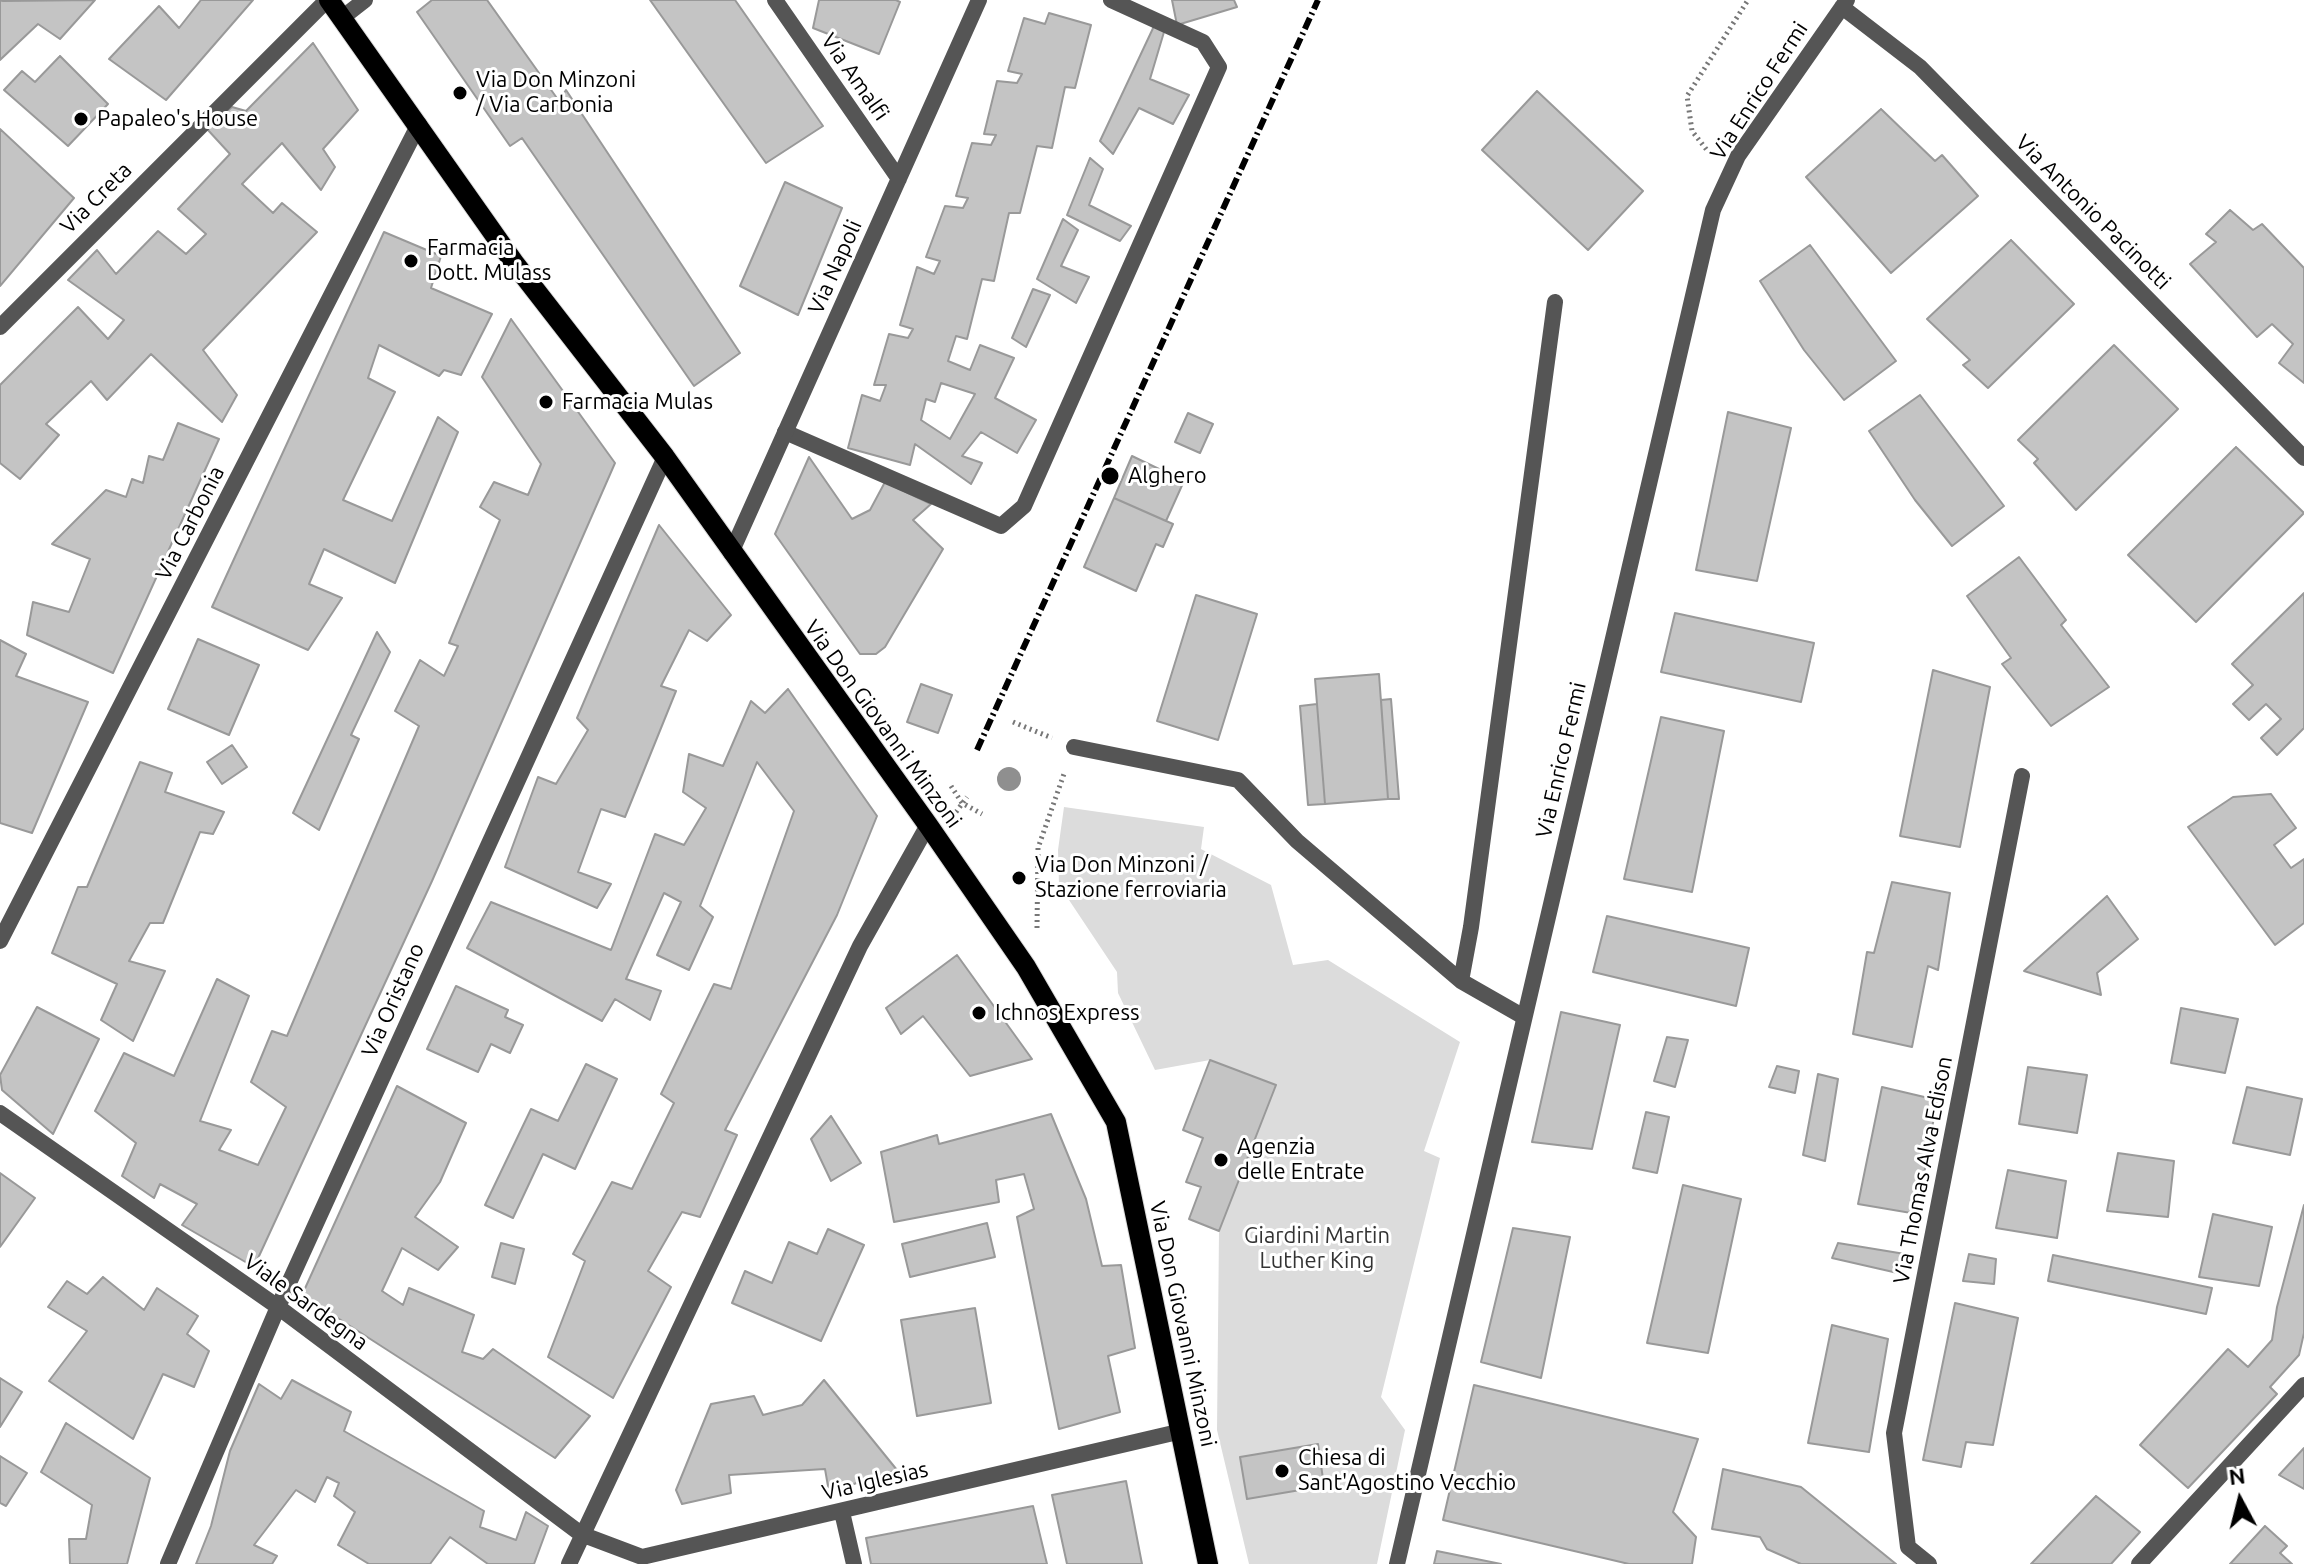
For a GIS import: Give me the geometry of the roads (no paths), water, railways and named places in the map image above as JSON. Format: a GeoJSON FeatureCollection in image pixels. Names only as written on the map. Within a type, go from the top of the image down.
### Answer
{"type":"FeatureCollection","features":[{"type":"Feature","properties":{"kind":"main road","name":"Via Don Giovanni Minzoni"},"geometry":{"type":"LineString","coordinates":[[328,0],[419,124],[515,264],[665,457],[928,825],[1026,967],[1116,1122],[1208,1564]]}},
{"type":"Feature","properties":{"kind":"street","name":"Via Creta"},"geometry":{"type":"LineString","coordinates":[[0,327],[328,0]]}},
{"type":"Feature","properties":{"kind":"street"},"geometry":{"type":"LineString","coordinates":[[342,18],[365,0]]}},
{"type":"Feature","properties":{"kind":"street","name":"Via Amalfi"},"geometry":{"type":"LineString","coordinates":[[775,0],[899,179]]}},
{"type":"Feature","properties":{"kind":"street","name":"Via Napoli"},"geometry":{"type":"LineString","coordinates":[[731,553],[979,0]]}},
{"type":"Feature","properties":{"kind":"street"},"geometry":{"type":"LineString","coordinates":[[785,432],[1001,526],[1024,506],[1219,67],[1203,42],[1111,0]]}},
{"type":"Feature","properties":{"kind":"street","name":"Via Enrico Fermi"},"geometry":{"type":"LineString","coordinates":[[1397,1564],[1713,210],[1728,177],[1793,73],[1844,4]]}},
{"type":"Feature","properties":{"kind":"street","name":"Via Antonio Pacinotti"},"geometry":{"type":"LineString","coordinates":[[1844,4],[1920,67],[2304,458]]}},
{"type":"Feature","properties":{"kind":"street","name":"Via Carbonia"},"geometry":{"type":"LineString","coordinates":[[0,941],[419,124]]}},
{"type":"Feature","properties":{"kind":"street"},"geometry":{"type":"LineString","coordinates":[[1461,981],[1474,911],[1555,302]]}},
{"type":"Feature","properties":{"kind":"street","name":"Via Oristano"},"geometry":{"type":"LineString","coordinates":[[168,1564],[278,1307],[665,457]]}},
{"type":"Feature","properties":{"kind":"street"},"geometry":{"type":"LineString","coordinates":[[1074,747],[1238,780],[1297,841],[1461,981],[1524,1017]]}},
{"type":"Feature","properties":{"kind":"street","name":"Via Thomas Alva Edison"},"geometry":{"type":"LineString","coordinates":[[1929,1564],[1908,1547],[1894,1433],[2022,776]]}},
{"type":"Feature","properties":{"kind":"street"},"geometry":{"type":"LineString","coordinates":[[569,1564],[860,946],[928,825]]}},
{"type":"Feature","properties":{"kind":"street","name":"Viale Sardegna"},"geometry":{"type":"LineString","coordinates":[[0,1113],[278,1307],[581,1534]]}},
{"type":"Feature","properties":{"kind":"street"},"geometry":{"type":"LineString","coordinates":[[2139,1564],[2304,1385]]}},
{"type":"Feature","properties":{"kind":"street","name":"Via Iglesias"},"geometry":{"type":"LineString","coordinates":[[581,1534],[642,1557],[1182,1431]]}},
{"type":"Feature","properties":{"kind":"street"},"geometry":{"type":"LineString","coordinates":[[842,1512],[854,1564]]}},
{"type":"Feature","properties":{"kind":"railway"},"geometry":{"type":"LineString","coordinates":[[977,750],[1318,0]]}},
{"type":"Feature","properties":{"kind":"place","name":"Via Don Minzoni / Via Carbonia"},"geometry":{"type":"Point","coordinates":[460,93]}},
{"type":"Feature","properties":{"kind":"place","name":"Papaleo's House"},"geometry":{"type":"Point","coordinates":[81,119]}},
{"type":"Feature","properties":{"kind":"place","name":"Farmacia Dott. Mulass"},"geometry":{"type":"Point","coordinates":[411,261]}},
{"type":"Feature","properties":{"kind":"place","name":"Farmacia Mulas"},"geometry":{"type":"Point","coordinates":[546,402]}},
{"type":"Feature","properties":{"kind":"place","name":"Alghero"},"geometry":{"type":"Point","coordinates":[1110,476]}},
{"type":"Feature","properties":{"kind":"place","name":"Via Don Minzoni / Stazione ferroviaria"},"geometry":{"type":"Point","coordinates":[1019,878]}},
{"type":"Feature","properties":{"kind":"place","name":"Ichnos Express"},"geometry":{"type":"Point","coordinates":[979,1013]}},
{"type":"Feature","properties":{"kind":"place","name":"Agenzia delle Entrate"},"geometry":{"type":"Point","coordinates":[1221,1160]}},
{"type":"Feature","properties":{"kind":"place","name":"Chiesa di Sant'Agostino Vecchio"},"geometry":{"type":"Point","coordinates":[1282,1471]}},
{"type":"Feature","properties":{"kind":"park label","name":"Giardini Martin Luther King"},"geometry":{"type":"Point","coordinates":[1317,1248]}}]}
